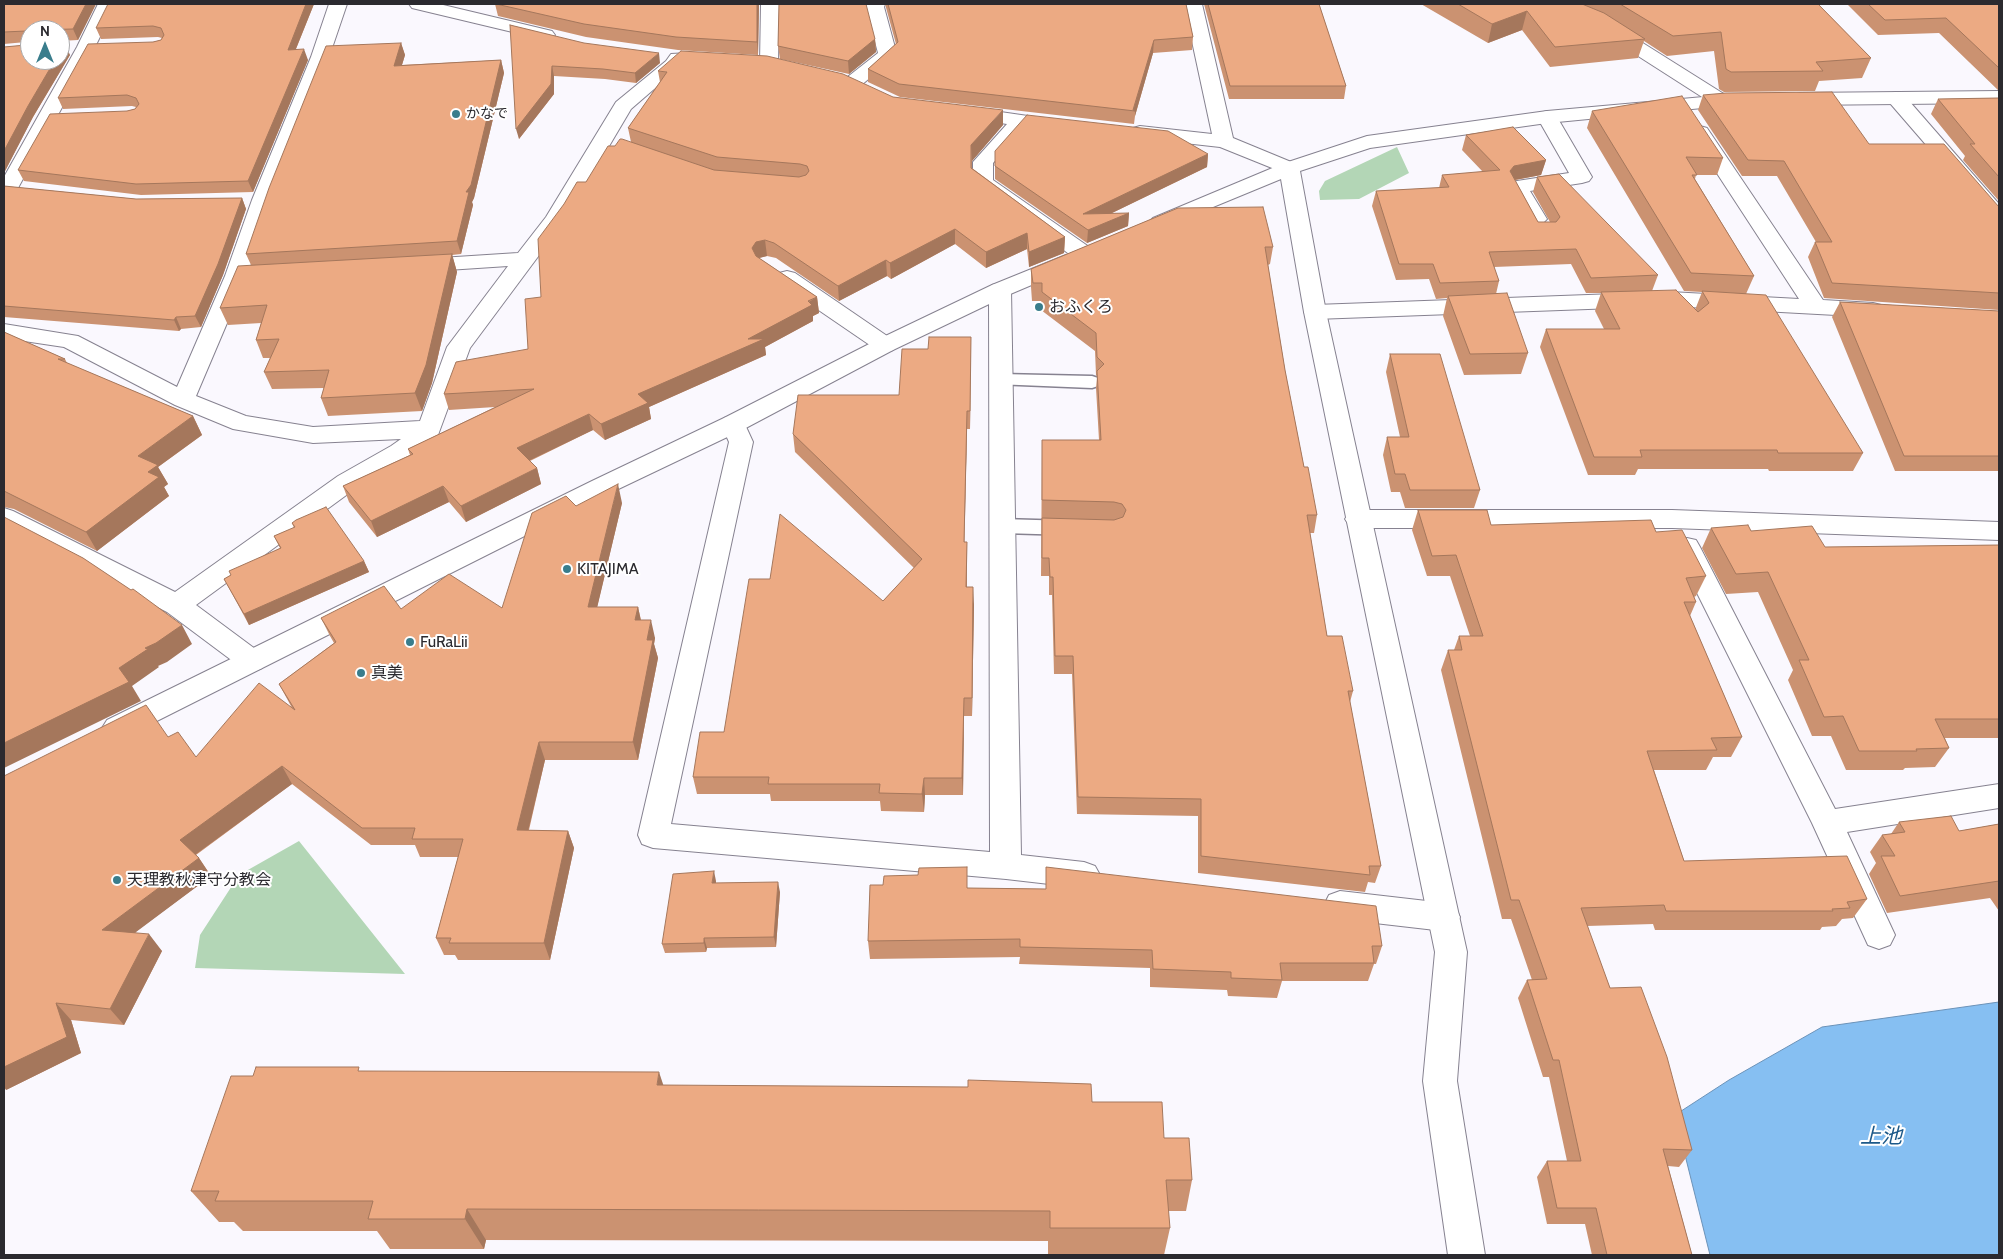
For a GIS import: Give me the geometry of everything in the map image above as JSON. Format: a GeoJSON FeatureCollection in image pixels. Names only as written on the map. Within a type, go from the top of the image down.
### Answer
{"type":"FeatureCollection","features":[{"type":"Feature","properties":{"kind":"street"},"geometry":{"type":"LineString","coordinates":[[13,189],[55,117],[107,4]]}},
{"type":"Feature","properties":{"kind":"street"},"geometry":{"type":"LineString","coordinates":[[183,400],[246,276],[253,200],[320,57],[338,4]]}},
{"type":"Feature","properties":{"kind":"street"},"geometry":{"type":"LineString","coordinates":[[418,4],[503,17],[567,41]]}},
{"type":"Feature","properties":{"kind":"street"},"geometry":{"type":"LineString","coordinates":[[769,64],[770,4]]}},
{"type":"Feature","properties":{"kind":"street"},"geometry":{"type":"LineString","coordinates":[[852,84],[888,55],[875,8],[876,4]]}},
{"type":"Feature","properties":{"kind":"street"},"geometry":{"type":"LineString","coordinates":[[1193,4],[1224,141]]}},
{"type":"Feature","properties":{"kind":"street"},"geometry":{"type":"LineString","coordinates":[[1553,4],[1605,27],[1720,100]]}},
{"type":"Feature","properties":{"kind":"street"},"geometry":{"type":"LineString","coordinates":[[177,605],[347,482],[400,452],[429,429],[458,348],[609,147],[623,106],[673,65],[668,57],[705,60]]}},
{"type":"Feature","properties":{"kind":"street"},"geometry":{"type":"LineString","coordinates":[[1779,99],[1999,96]]}},
{"type":"Feature","properties":{"kind":"street"},"geometry":{"type":"LineString","coordinates":[[1896,98],[1999,217]]}},
{"type":"Feature","properties":{"kind":"street"},"geometry":{"type":"LineString","coordinates":[[1137,231],[1289,168],[1367,142],[1547,117],[1720,100],[1759,100]]}},
{"type":"Feature","properties":{"kind":"street"},"geometry":{"type":"LineString","coordinates":[[1682,104],[1815,306]]}},
{"type":"Feature","properties":{"kind":"street"},"geometry":{"type":"LineString","coordinates":[[92,740],[593,491],[733,424],[885,345],[1000,290],[1093,250],[984,182],[983,162],[1031,121],[943,110]]}},
{"type":"Feature","properties":{"kind":"street"},"geometry":{"type":"LineString","coordinates":[[1543,231],[1517,187],[1582,177],[1547,117]]}},
{"type":"Feature","properties":{"kind":"street"},"geometry":{"type":"LineString","coordinates":[[1119,130],[1224,141],[1289,168]]}},
{"type":"Feature","properties":{"kind":"street"},"geometry":{"type":"LineString","coordinates":[[1289,168],[1358,519],[1451,952],[1440,1081],[1466,1255]]}},
{"type":"Feature","properties":{"kind":"street"},"geometry":{"type":"LineString","coordinates":[[396,267],[525,259]]}},
{"type":"Feature","properties":{"kind":"street"},"geometry":{"type":"LineString","coordinates":[[767,265],[885,345]]}},
{"type":"Feature","properties":{"kind":"street"},"geometry":{"type":"LineString","coordinates":[[1000,290],[1006,866]]}},
{"type":"Feature","properties":{"kind":"street"},"geometry":{"type":"LineString","coordinates":[[1316,312],[1670,299],[1892,311]]}},
{"type":"Feature","properties":{"kind":"street"},"geometry":{"type":"LineString","coordinates":[[4,331],[70,341],[183,400],[242,423],[313,435],[429,429]]}},
{"type":"Feature","properties":{"kind":"street"},"geometry":{"type":"LineString","coordinates":[[733,424],[740,442],[654,835],[1006,866],[1113,878]]}},
{"type":"Feature","properties":{"kind":"street"},"geometry":{"type":"LineString","coordinates":[[4,517],[177,605],[252,661]]}},
{"type":"Feature","properties":{"kind":"street"},"geometry":{"type":"LineString","coordinates":[[1358,519],[1672,519],[1999,531]]}},
{"type":"Feature","properties":{"kind":"street"},"geometry":{"type":"LineString","coordinates":[[1672,519],[1828,823],[1879,935]]}},
{"type":"Feature","properties":{"kind":"street"},"geometry":{"type":"LineString","coordinates":[[1828,823],[1999,796]]}},
{"type":"Feature","properties":{"kind":"street"},"geometry":{"type":"LineString","coordinates":[[1307,901],[1444,917]]}},
{"type":"Feature","properties":{"kind":"lane"},"geometry":{"type":"LineString","coordinates":[[1001,380],[1092,382]]}},
{"type":"Feature","properties":{"kind":"lane"},"geometry":{"type":"LineString","coordinates":[[1002,526],[1085,529]]}},
{"type":"Feature","properties":{"kind":"green space"},"geometry":{"type":"Polygon","coordinates":[[[1397,147],[1409,173],[1359,199],[1320,200],[1319,191],[1325,181],[1397,147]]]}},
{"type":"Feature","properties":{"kind":"green space"},"geometry":{"type":"Polygon","coordinates":[[[299,841],[405,974],[195,968],[200,935],[239,875],[299,841]]]}},
{"type":"Feature","properties":{"kind":"water","name":"上池"},"geometry":{"type":"Polygon","coordinates":[[[1999,1002],[1999,1255],[1710,1255],[1675,1115],[1729,1080],[1822,1027],[1999,1002]]]}},
{"type":"Feature","properties":{"kind":"building"},"geometry":{"type":"Polygon","coordinates":[[[4,4],[86,4],[73,29],[70,29],[70,20],[20,20],[20,31],[4,32],[4,4]]]}},
{"type":"Feature","properties":{"kind":"building"},"geometry":{"type":"Polygon","coordinates":[[[108,4],[306,4],[288,50],[304,49],[248,181],[136,184],[18,170],[50,114],[127,111],[135,109],[139,104],[136,98],[127,95],[58,98],[88,44],[153,42],[161,40],[164,35],[161,28],[153,26],[96,28],[108,4]]]}},
{"type":"Feature","properties":{"kind":"building"},"geometry":{"type":"Polygon","coordinates":[[[496,4],[757,4],[757,42],[676,37],[584,24],[496,4]]]}},
{"type":"Feature","properties":{"kind":"building"},"geometry":{"type":"Polygon","coordinates":[[[779,4],[866,4],[875,39],[848,61],[778,46],[779,4]]]}},
{"type":"Feature","properties":{"kind":"building"},"geometry":{"type":"Polygon","coordinates":[[[888,4],[1186,4],[1193,37],[1154,40],[1133,110],[1135,111],[899,84],[868,69],[898,42],[888,4]]]}},
{"type":"Feature","properties":{"kind":"building"},"geometry":{"type":"Polygon","coordinates":[[[1208,4],[1319,4],[1346,86],[1230,86],[1208,4]]]}},
{"type":"Feature","properties":{"kind":"building"},"geometry":{"type":"Polygon","coordinates":[[[1458,4],[1582,4],[1604,13],[1645,39],[1555,47],[1527,11],[1492,24],[1458,4]]]}},
{"type":"Feature","properties":{"kind":"building"},"geometry":{"type":"Polygon","coordinates":[[[1620,4],[1818,4],[1871,58],[1816,62],[1823,71],[1731,72],[1726,69],[1721,32],[1673,36],[1620,4]]]}},
{"type":"Feature","properties":{"kind":"building"},"geometry":{"type":"Polygon","coordinates":[[[1868,4],[1999,4],[1999,68],[1946,18],[1885,20],[1868,4]]]}},
{"type":"Feature","properties":{"kind":"building"},"geometry":{"type":"Polygon","coordinates":[[[510,25],[584,43],[659,53],[635,73],[552,66],[551,84],[516,129],[510,25]]]}},
{"type":"Feature","properties":{"kind":"building"},"geometry":{"type":"Polygon","coordinates":[[[401,43],[394,66],[501,60],[471,185],[466,192],[469,192],[457,241],[246,254],[269,188],[326,46],[401,43]]]}},
{"type":"Feature","properties":{"kind":"building"},"geometry":{"type":"Polygon","coordinates":[[[20,46],[20,70],[49,70],[4,151],[4,47],[20,46]]]}},
{"type":"Feature","properties":{"kind":"building"},"geometry":{"type":"Polygon","coordinates":[[[681,51],[767,56],[843,74],[893,97],[1003,110],[971,145],[971,168],[1065,237],[1029,252],[1027,233],[986,252],[955,229],[890,263],[886,260],[838,286],[774,243],[765,240],[756,242],[752,248],[756,256],[817,297],[808,301],[812,305],[748,339],[764,339],[638,394],[648,403],[601,424],[589,414],[517,448],[537,468],[461,506],[443,486],[371,521],[343,486],[413,454],[408,449],[534,389],[444,394],[456,362],[528,349],[525,299],[541,297],[538,239],[564,204],[577,182],[586,182],[608,146],[615,146],[622,139],[714,170],[799,177],[806,175],[809,171],[807,166],[800,164],[717,157],[628,128],[667,72],[658,71],[681,51]]]}},
{"type":"Feature","properties":{"kind":"building"},"geometry":{"type":"Polygon","coordinates":[[[1832,92],[1869,144],[1944,144],[1999,207],[1999,293],[1832,283],[1815,242],[1832,242],[1784,161],[1748,160],[1703,95],[1832,92]]]}},
{"type":"Feature","properties":{"kind":"building"},"geometry":{"type":"Polygon","coordinates":[[[1682,96],[1723,158],[1686,157],[1697,175],[1692,175],[1754,276],[1691,273],[1592,111],[1682,96]]]}},
{"type":"Feature","properties":{"kind":"building"},"geometry":{"type":"Polygon","coordinates":[[[1999,98],[1999,177],[1970,144],[1975,144],[1938,99],[1999,98]]]}},
{"type":"Feature","properties":{"kind":"building"},"geometry":{"type":"Polygon","coordinates":[[[1027,115],[1168,131],[1208,154],[1083,214],[1129,213],[1088,230],[995,166],[995,151],[1027,115]]]}},
{"type":"Feature","properties":{"kind":"building"},"geometry":{"type":"Polygon","coordinates":[[[1513,127],[1546,160],[1514,166],[1510,171],[1538,222],[1556,222],[1560,217],[1537,177],[1559,174],[1658,275],[1591,278],[1576,249],[1489,252],[1499,281],[1440,283],[1433,264],[1399,264],[1376,191],[1449,187],[1442,175],[1500,170],[1466,135],[1513,127]]]}},
{"type":"Feature","properties":{"kind":"building"},"geometry":{"type":"Polygon","coordinates":[[[4,186],[136,199],[242,198],[218,264],[195,316],[176,317],[174,320],[4,306],[4,186]]]}},
{"type":"Feature","properties":{"kind":"building"},"geometry":{"type":"Polygon","coordinates":[[[1263,207],[1273,247],[1265,247],[1285,370],[1304,467],[1308,467],[1317,515],[1307,515],[1327,636],[1342,636],[1353,691],[1348,691],[1381,866],[1369,866],[1370,875],[1201,856],[1201,799],[1078,797],[1073,656],[1055,656],[1053,577],[1050,577],[1049,558],[1042,558],[1042,518],[1114,520],[1123,517],[1126,510],[1122,504],[1114,502],[1042,500],[1042,440],[1101,440],[1097,371],[1104,364],[1097,357],[1096,333],[1042,292],[1042,283],[1033,283],[1031,269],[1178,208],[1263,207]]]}},
{"type":"Feature","properties":{"kind":"building"},"geometry":{"type":"Polygon","coordinates":[[[452,254],[426,365],[415,393],[321,398],[329,370],[264,372],[279,339],[256,340],[267,305],[220,308],[238,266],[452,254]]]}},
{"type":"Feature","properties":{"kind":"building"},"geometry":{"type":"Polygon","coordinates":[[[1676,290],[1698,312],[1709,303],[1702,291],[1766,295],[1863,453],[1778,453],[1777,450],[1640,450],[1642,457],[1594,457],[1546,329],[1620,329],[1601,292],[1676,290]]]}},
{"type":"Feature","properties":{"kind":"building"},"geometry":{"type":"Polygon","coordinates":[[[1507,293],[1528,353],[1470,354],[1448,296],[1507,293]]]}},
{"type":"Feature","properties":{"kind":"building"},"geometry":{"type":"Polygon","coordinates":[[[1840,302],[1999,311],[1999,456],[1904,456],[1840,302]]]}},
{"type":"Feature","properties":{"kind":"building"},"geometry":{"type":"Polygon","coordinates":[[[4,332],[65,359],[58,359],[193,416],[138,456],[158,465],[148,472],[159,477],[86,532],[4,491],[4,332]]]}},
{"type":"Feature","properties":{"kind":"building"},"geometry":{"type":"Polygon","coordinates":[[[929,337],[971,337],[970,411],[967,411],[964,542],[967,542],[966,587],[973,587],[972,698],[964,698],[962,778],[924,778],[922,794],[879,793],[880,784],[768,784],[769,777],[693,777],[700,732],[724,732],[749,579],[770,579],[780,514],[883,601],[922,559],[793,434],[798,395],[899,395],[902,349],[928,349],[929,337]]]}},
{"type":"Feature","properties":{"kind":"building"},"geometry":{"type":"Polygon","coordinates":[[[1390,354],[1440,354],[1480,490],[1410,490],[1405,474],[1395,474],[1387,437],[1409,437],[1390,354]]]}},
{"type":"Feature","properties":{"kind":"building"},"geometry":{"type":"Polygon","coordinates":[[[618,484],[588,607],[638,607],[635,620],[651,620],[647,640],[653,640],[633,742],[539,742],[517,830],[568,831],[544,943],[449,943],[451,938],[436,938],[463,839],[412,839],[415,828],[362,828],[282,766],[180,840],[199,858],[102,930],[149,934],[110,1009],[56,1003],[67,1037],[4,1067],[4,776],[146,705],[168,737],[178,732],[196,757],[259,683],[295,710],[279,684],[336,642],[321,618],[384,586],[401,609],[449,574],[502,608],[532,513],[566,496],[576,506],[618,484]]]}},
{"type":"Feature","properties":{"kind":"building"},"geometry":{"type":"Polygon","coordinates":[[[326,507],[364,561],[244,614],[224,579],[231,575],[229,571],[281,548],[274,536],[295,527],[292,523],[296,520],[326,507]]]}},
{"type":"Feature","properties":{"kind":"building"},"geometry":{"type":"Polygon","coordinates":[[[1418,510],[1487,510],[1491,525],[1651,520],[1656,532],[1682,530],[1706,576],[1686,578],[1696,602],[1684,602],[1742,737],[1711,738],[1717,750],[1647,751],[1684,861],[1847,856],[1867,899],[1847,902],[1850,908],[1832,909],[1833,911],[1666,911],[1664,905],[1581,908],[1610,988],[1641,987],[1667,1057],[1692,1150],[1663,1149],[1692,1255],[1607,1255],[1596,1208],[1557,1208],[1547,1161],[1581,1161],[1559,1060],[1553,1060],[1527,980],[1547,979],[1519,900],[1511,900],[1448,650],[1462,650],[1459,636],[1483,636],[1456,555],[1432,556],[1418,510]]]}},
{"type":"Feature","properties":{"kind":"building"},"geometry":{"type":"Polygon","coordinates":[[[4,517],[83,558],[131,590],[133,589],[182,625],[156,643],[145,648],[148,649],[119,668],[129,682],[4,743],[4,517]]]}},
{"type":"Feature","properties":{"kind":"building"},"geometry":{"type":"Polygon","coordinates":[[[1748,525],[1751,531],[1812,526],[1825,547],[1999,545],[1999,719],[1935,719],[1949,748],[1916,749],[1917,751],[1859,751],[1843,716],[1824,717],[1799,660],[1809,660],[1768,572],[1736,574],[1711,528],[1748,525]]]}},
{"type":"Feature","properties":{"kind":"building"},"geometry":{"type":"Polygon","coordinates":[[[1951,816],[1959,831],[1999,824],[1999,881],[1900,896],[1881,856],[1895,856],[1882,835],[1905,832],[1899,822],[1951,816]]]}},
{"type":"Feature","properties":{"kind":"building"},"geometry":{"type":"Polygon","coordinates":[[[967,867],[967,888],[1046,889],[1046,867],[1376,906],[1382,946],[1372,946],[1374,963],[1280,963],[1282,980],[1231,978],[1231,972],[1153,969],[1152,950],[1020,947],[1020,939],[868,941],[870,885],[883,885],[884,876],[918,875],[919,868],[967,867]]]}},
{"type":"Feature","properties":{"kind":"building"},"geometry":{"type":"Polygon","coordinates":[[[714,871],[712,883],[778,882],[774,937],[704,938],[704,943],[662,944],[673,874],[714,871]]]}},
{"type":"Feature","properties":{"kind":"building"},"geometry":{"type":"Polygon","coordinates":[[[256,1067],[359,1067],[358,1071],[659,1072],[657,1085],[968,1087],[968,1080],[1091,1084],[1092,1102],[1162,1102],[1164,1138],[1189,1138],[1192,1180],[1166,1180],[1170,1228],[1050,1228],[1050,1211],[467,1209],[465,1219],[368,1219],[373,1201],[215,1201],[219,1191],[191,1191],[231,1076],[253,1076],[256,1067]]]}},
{"type":"Feature","properties":{"kind":"place","name":"かなで"},"geometry":{"type":"Point","coordinates":[456,114]}},
{"type":"Feature","properties":{"kind":"place","name":"おふくろ"},"geometry":{"type":"Point","coordinates":[1039,307]}},
{"type":"Feature","properties":{"kind":"place","name":"KITAJIMA"},"geometry":{"type":"Point","coordinates":[567,569]}},
{"type":"Feature","properties":{"kind":"place","name":"FuRaLii"},"geometry":{"type":"Point","coordinates":[410,642]}},
{"type":"Feature","properties":{"kind":"place","name":"真美"},"geometry":{"type":"Point","coordinates":[361,673]}},
{"type":"Feature","properties":{"kind":"place","name":"天理教秋津守分教会"},"geometry":{"type":"Point","coordinates":[117,880]}}]}
